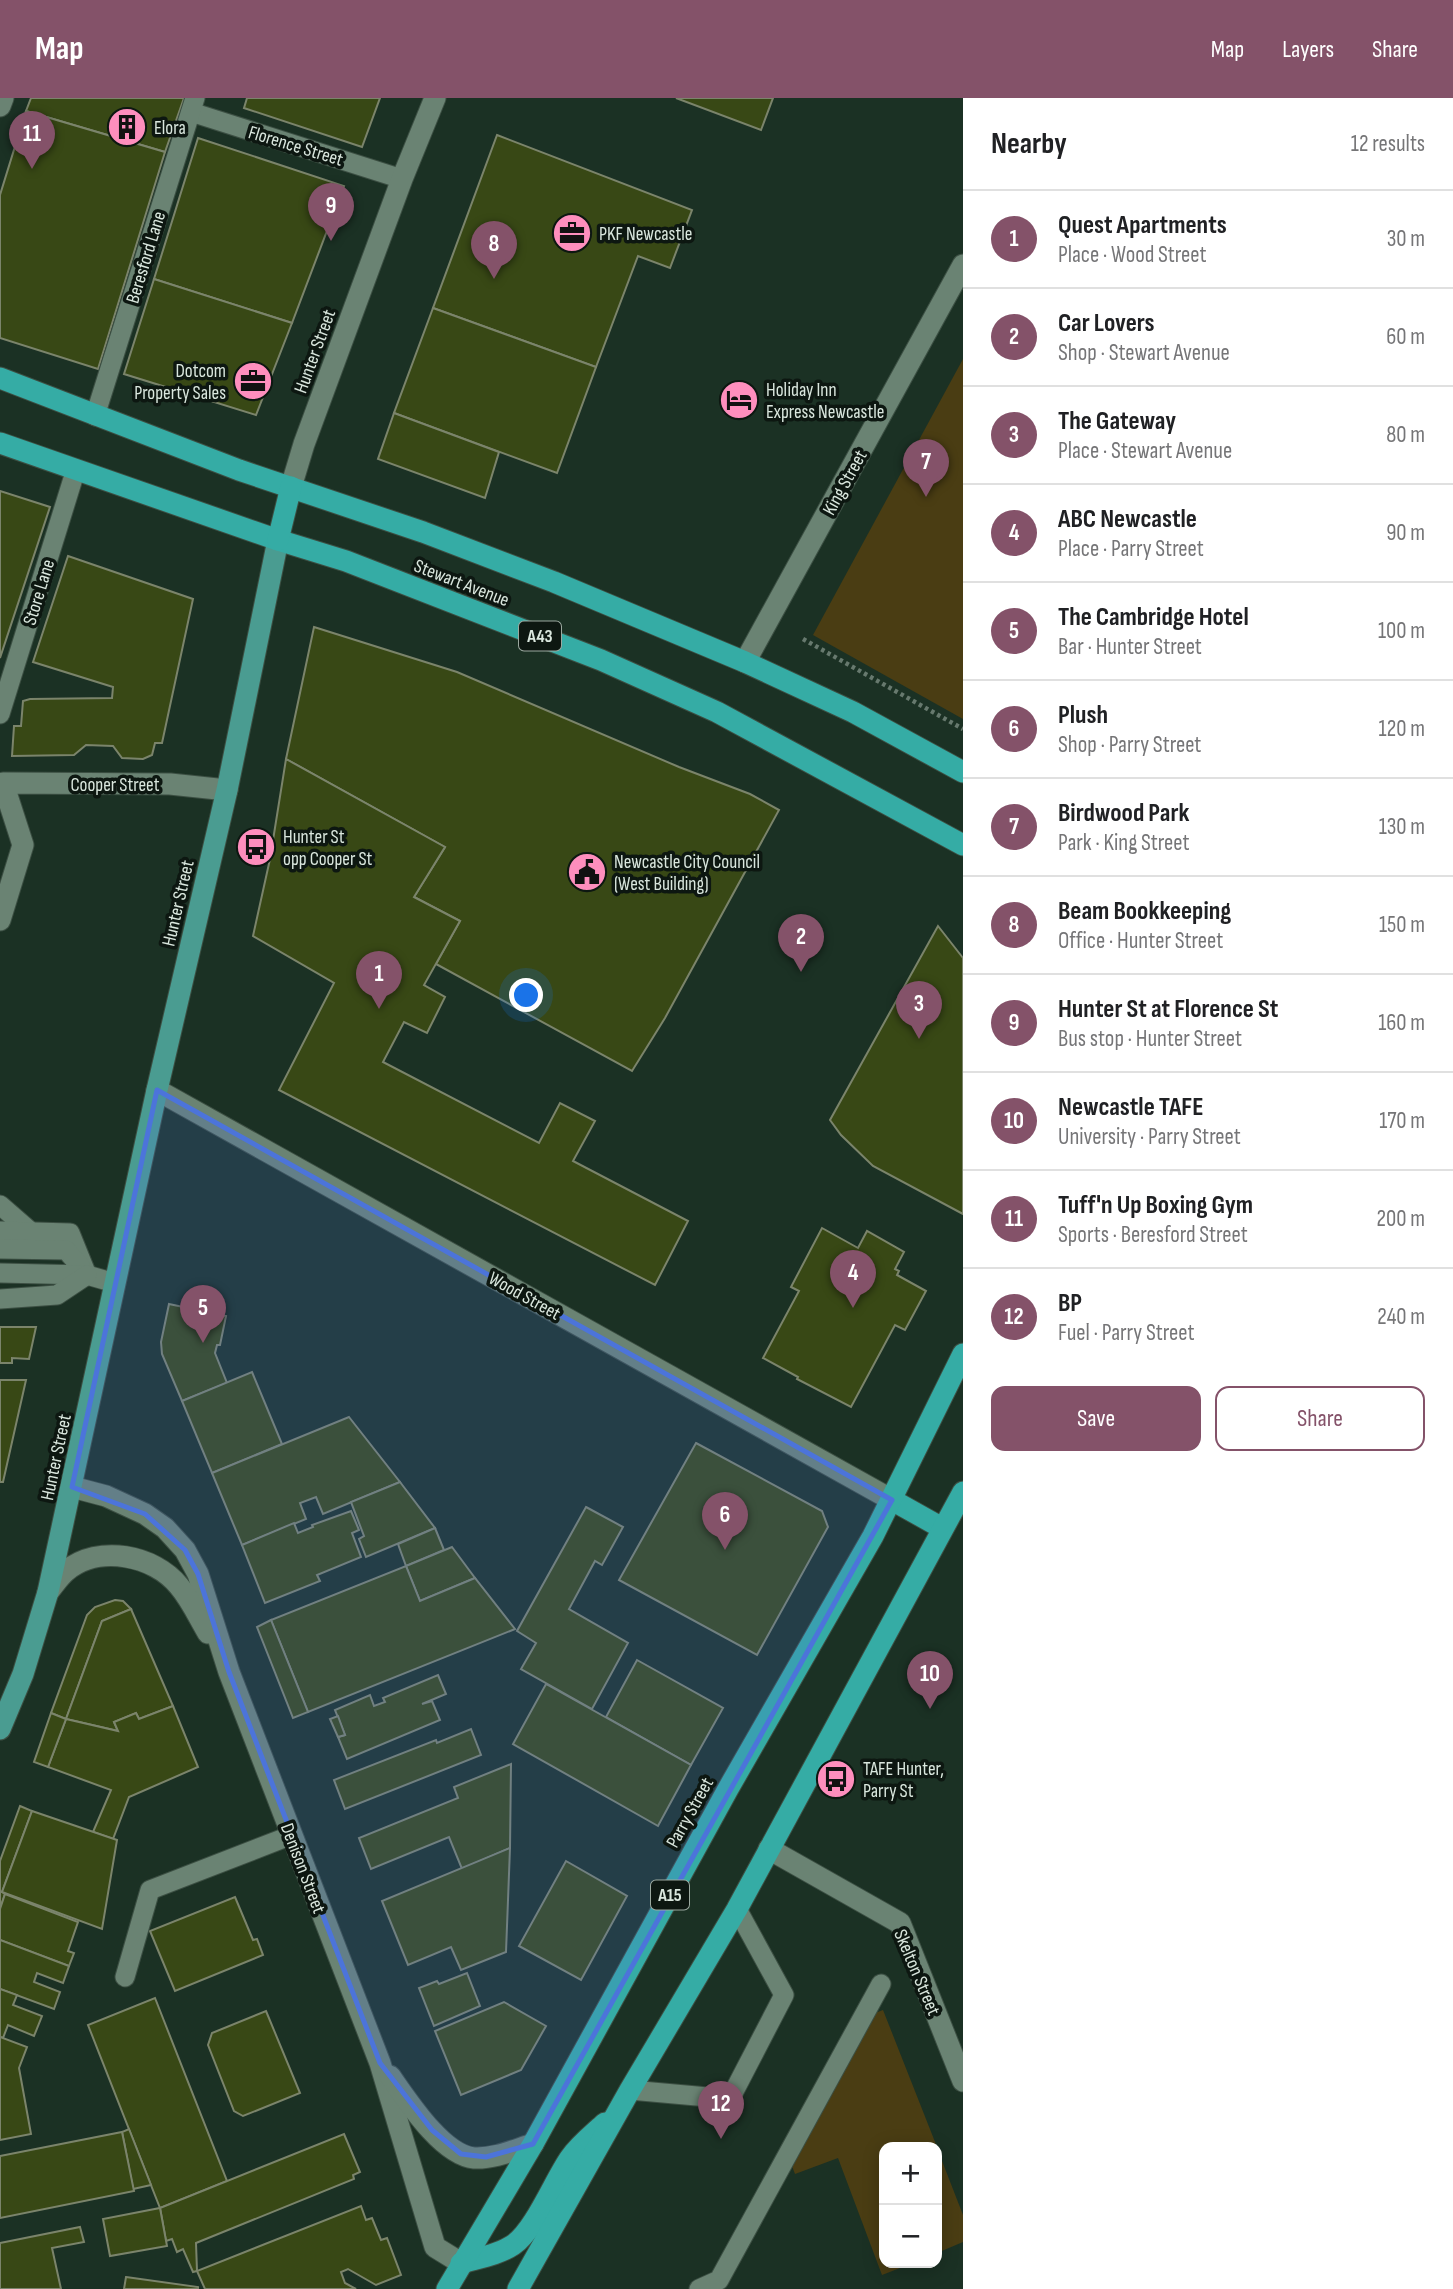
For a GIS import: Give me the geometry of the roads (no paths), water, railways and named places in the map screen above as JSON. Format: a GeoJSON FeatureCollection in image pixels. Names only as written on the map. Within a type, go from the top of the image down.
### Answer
{"type":"FeatureCollection","features":[{"type":"Feature","properties":{"kind":"highway","name":"Stewart Avenue"},"geometry":{"type":"LineString","coordinates":[[0,378],[95,416],[531,573],[745,662],[853,712],[963,772]]}},
{"type":"Feature","properties":{"kind":"highway","name":"Stewart Avenue"},"geometry":{"type":"LineString","coordinates":[[0,443],[360,566],[612,665],[717,712],[963,845]]}},
{"type":"Feature","properties":{"kind":"highway","name":"Hunter Street"},"geometry":{"type":"LineString","coordinates":[[278,540],[290,487]]}},
{"type":"Feature","properties":{"kind":"highway","name":"Parry Street"},"geometry":{"type":"LineString","coordinates":[[447,2289],[533,2144],[728,1789],[892,1500],[963,1353]]}},
{"type":"Feature","properties":{"kind":"highway"},"geometry":{"type":"LineString","coordinates":[[520,2287],[626,2097],[737,1909],[963,1492]]}},
{"type":"Feature","properties":{"kind":"highway"},"geometry":{"type":"LineString","coordinates":[[892,1500],[942,1528]]}},
{"type":"Feature","properties":{"kind":"highway"},"geometry":{"type":"LineString","coordinates":[[461,2263],[503,2250],[518,2241],[580,2144],[626,2097]]}},
{"type":"Feature","properties":{"kind":"main road","name":"Hunter Street"},"geometry":{"type":"LineString","coordinates":[[0,1729],[23,1674],[48,1592],[157,1090],[226,790],[278,540]]}},
{"type":"Feature","properties":{"kind":"street"},"geometry":{"type":"LineString","coordinates":[[0,106],[3,98]]}},
{"type":"Feature","properties":{"kind":"street","name":"Hunter Street"},"geometry":{"type":"LineString","coordinates":[[290,487],[402,179],[435,98]]}},
{"type":"Feature","properties":{"kind":"street","name":"King Street"},"geometry":{"type":"LineString","coordinates":[[745,662],[963,265]]}},
{"type":"Feature","properties":{"kind":"street"},"geometry":{"type":"LineString","coordinates":[[0,920],[23,845],[1,780]]}},
{"type":"Feature","properties":{"kind":"street","name":"Cooper Street"},"geometry":{"type":"LineString","coordinates":[[1,780],[170,785],[226,790]]}},
{"type":"Feature","properties":{"kind":"street","name":"Wood Street"},"geometry":{"type":"LineString","coordinates":[[157,1090],[892,1500]]}},
{"type":"Feature","properties":{"kind":"street","name":"Denison Street"},"geometry":{"type":"LineString","coordinates":[[72,1487],[116,1500],[145,1514],[165,1528],[185,1550],[198,1574],[229,1672],[380,2063],[435,2247],[461,2263]]}},
{"type":"Feature","properties":{"kind":"street","name":"Denison Street"},"geometry":{"type":"LineString","coordinates":[[48,1592],[66,1571],[85,1560],[111,1556],[138,1559],[162,1570],[179,1586],[229,1672]]}},
{"type":"Feature","properties":{"kind":"street","name":"Skelton Street"},"geometry":{"type":"LineString","coordinates":[[769,1849],[900,1923],[963,2081]]}},
{"type":"Feature","properties":{"kind":"street","name":"Denison Street"},"geometry":{"type":"LineString","coordinates":[[380,2063],[428,2125],[461,2154],[475,2158],[486,2157],[533,2144]]}},
{"type":"Feature","properties":{"kind":"lane","name":"Florence Street"},"geometry":{"type":"LineString","coordinates":[[193,105],[402,179]]}},
{"type":"Feature","properties":{"kind":"lane","name":"Beresford Lane"},"geometry":{"type":"LineString","coordinates":[[95,416],[193,105]]}},
{"type":"Feature","properties":{"kind":"lane","name":"Store Lane"},"geometry":{"type":"LineString","coordinates":[[0,715],[76,469]]}},
{"type":"Feature","properties":{"kind":"lane"},"geometry":{"type":"LineString","coordinates":[[0,1205],[30,1232]]}},
{"type":"Feature","properties":{"kind":"lane"},"geometry":{"type":"LineString","coordinates":[[0,1231],[70,1233],[87,1275]]}},
{"type":"Feature","properties":{"kind":"lane"},"geometry":{"type":"LineString","coordinates":[[0,1249],[66,1250],[87,1275]]}},
{"type":"Feature","properties":{"kind":"lane"},"geometry":{"type":"LineString","coordinates":[[0,1273],[87,1275],[115,1283]]}},
{"type":"Feature","properties":{"kind":"lane"},"geometry":{"type":"LineString","coordinates":[[0,1299],[57,1295],[87,1275]]}},
{"type":"Feature","properties":{"kind":"lane"},"geometry":{"type":"LineString","coordinates":[[125,1976],[150,1890],[292,1835]]}},
{"type":"Feature","properties":{"kind":"lane"},"geometry":{"type":"LineString","coordinates":[[626,2097],[730,2099],[784,1995],[737,1909]]}},
{"type":"Feature","properties":{"kind":"lane"},"geometry":{"type":"LineString","coordinates":[[699,2289],[719,2280],[881,1984]]}},
{"type":"Feature","properties":{"kind":"place","name":"Elora"},"geometry":{"type":"Point","coordinates":[127,127]}},
{"type":"Feature","properties":{"kind":"place","name":"Tuff'n Up Boxing Gym"},"geometry":{"type":"Point","coordinates":[32,169]}},
{"type":"Feature","properties":{"kind":"place","name":"PKF Newcastle"},"geometry":{"type":"Point","coordinates":[572,233]}},
{"type":"Feature","properties":{"kind":"place","name":"Hunter St at Florence St"},"geometry":{"type":"Point","coordinates":[331,241]}},
{"type":"Feature","properties":{"kind":"place","name":"Beam Bookkeeping"},"geometry":{"type":"Point","coordinates":[494,279]}},
{"type":"Feature","properties":{"kind":"place","name":"Dotcom Property Sales"},"geometry":{"type":"Point","coordinates":[253,381]}},
{"type":"Feature","properties":{"kind":"place","name":"Holiday Inn Express Newcastle"},"geometry":{"type":"Point","coordinates":[739,400]}},
{"type":"Feature","properties":{"kind":"place","name":"Birdwood Park"},"geometry":{"type":"Point","coordinates":[926,497]}},
{"type":"Feature","properties":{"kind":"place","name":"Hunter St opp Cooper St"},"geometry":{"type":"Point","coordinates":[256,847]}},
{"type":"Feature","properties":{"kind":"place","name":"Newcastle City Council (West Building)"},"geometry":{"type":"Point","coordinates":[587,872]}},
{"type":"Feature","properties":{"kind":"place","name":"Car Lovers"},"geometry":{"type":"Point","coordinates":[801,972]}},
{"type":"Feature","properties":{"kind":"place","name":"Quest Apartments"},"geometry":{"type":"Point","coordinates":[379,1009]}},
{"type":"Feature","properties":{"kind":"place","name":"The Gateway"},"geometry":{"type":"Point","coordinates":[919,1039]}},
{"type":"Feature","properties":{"kind":"place","name":"ABC Newcastle"},"geometry":{"type":"Point","coordinates":[853,1308]}},
{"type":"Feature","properties":{"kind":"place","name":"The Cambridge Hotel"},"geometry":{"type":"Point","coordinates":[203,1343]}},
{"type":"Feature","properties":{"kind":"place","name":"Plush"},"geometry":{"type":"Point","coordinates":[725,1550]}},
{"type":"Feature","properties":{"kind":"place","name":"Newcastle TAFE"},"geometry":{"type":"Point","coordinates":[930,1709]}},
{"type":"Feature","properties":{"kind":"place","name":"TAFE Hunter, Parry St"},"geometry":{"type":"Point","coordinates":[836,1779]}},
{"type":"Feature","properties":{"kind":"place","name":"BP"},"geometry":{"type":"Point","coordinates":[721,2139]}}]}
